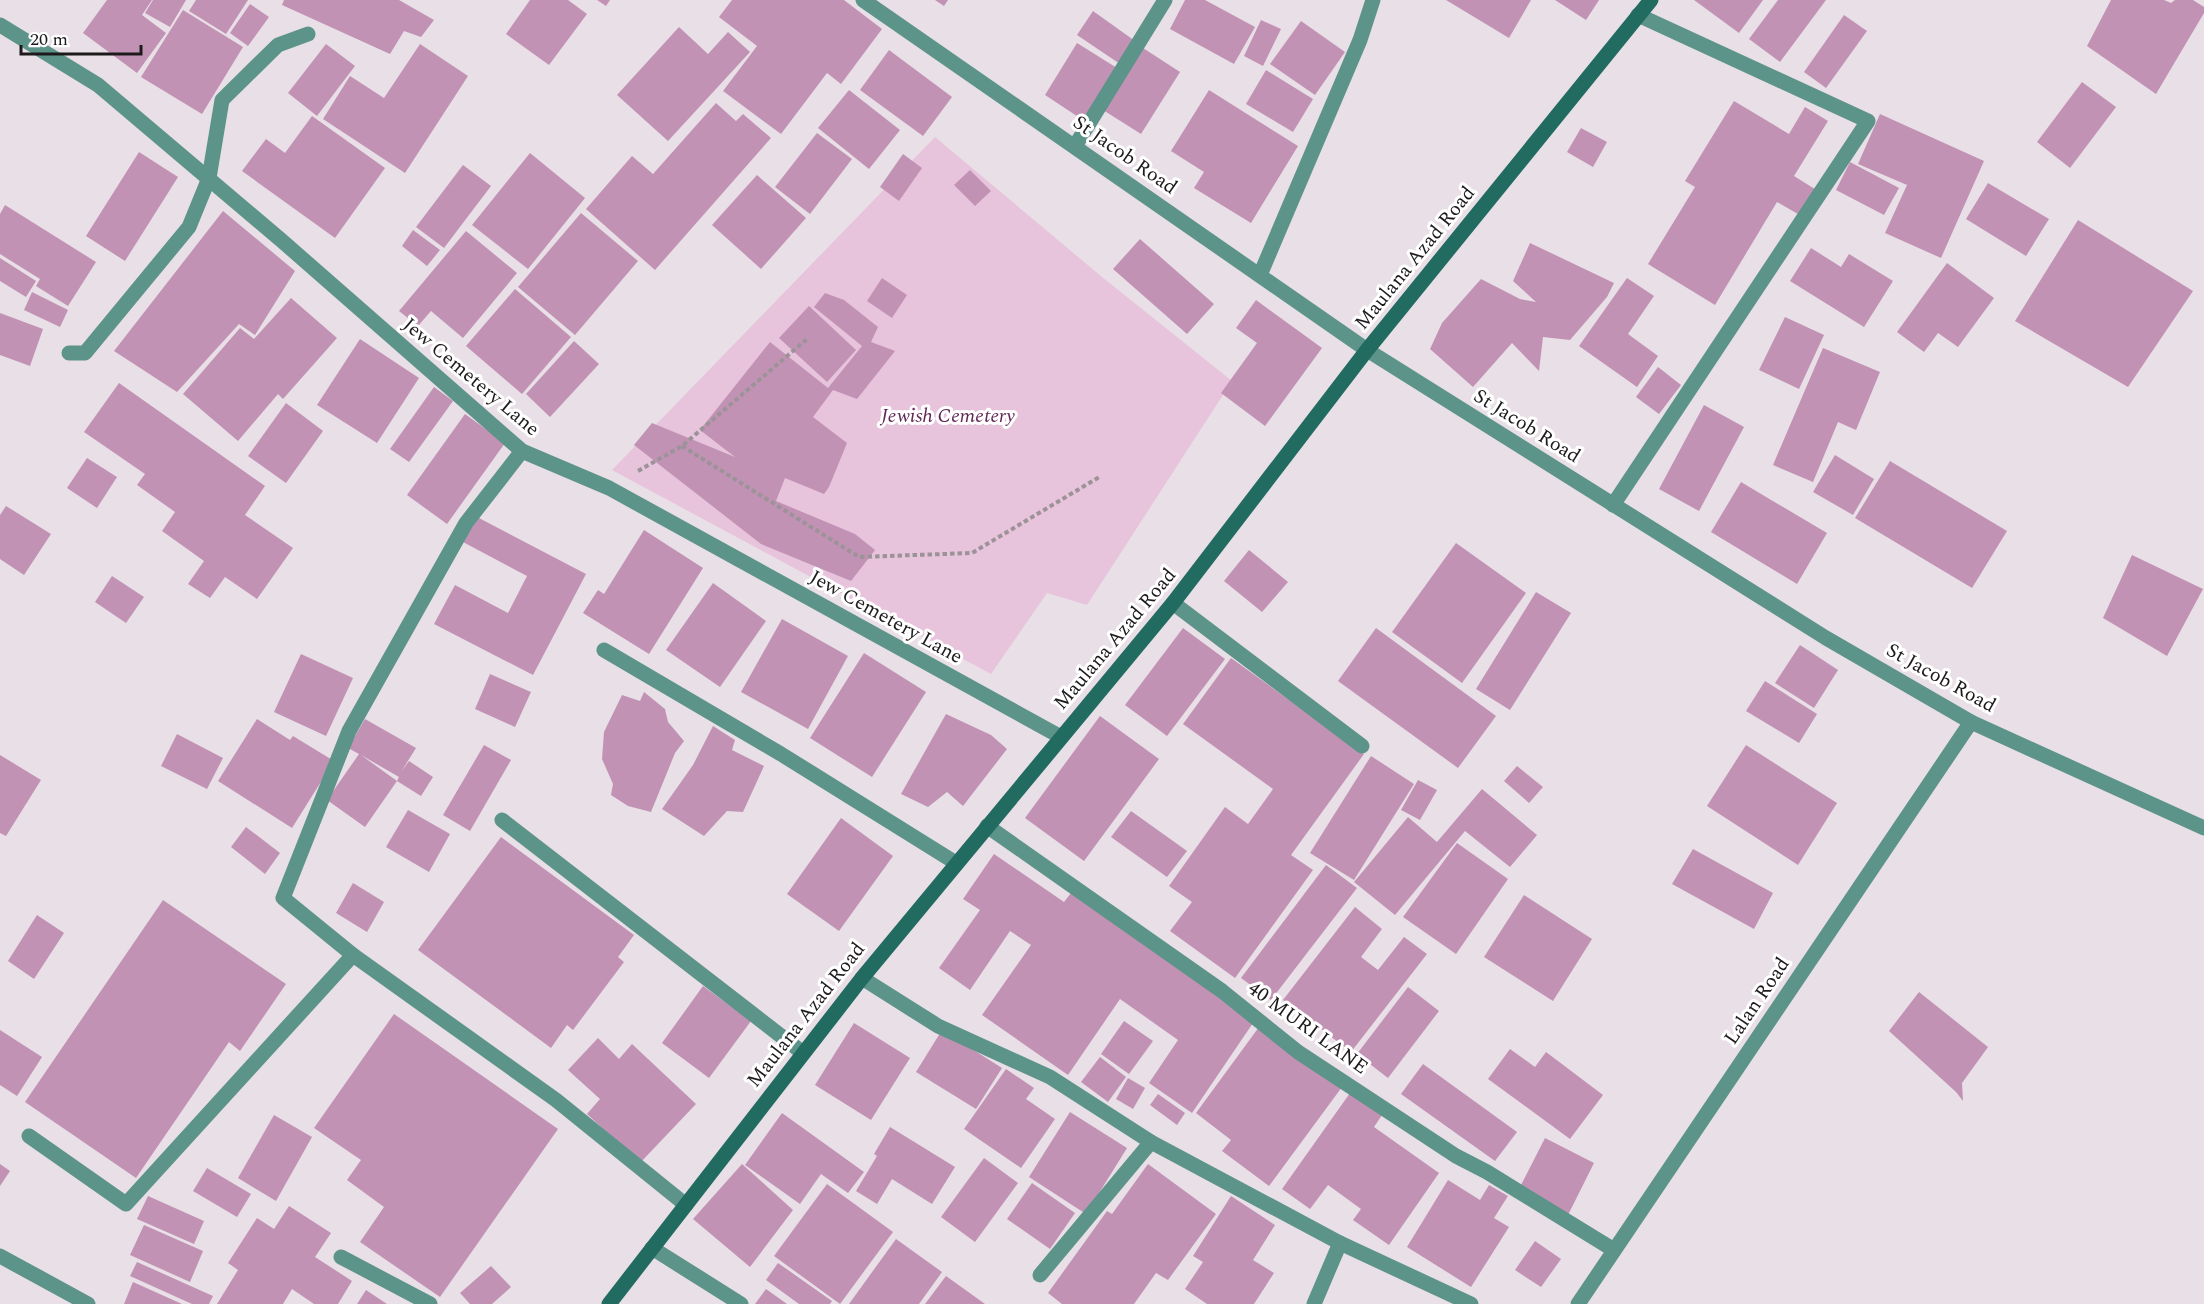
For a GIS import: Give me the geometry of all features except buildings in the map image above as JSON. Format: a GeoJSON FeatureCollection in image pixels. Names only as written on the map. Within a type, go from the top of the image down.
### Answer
{"type":"FeatureCollection","features":[{"type":"Feature","properties":{"kind":"main road","name":"Maulana Azad Road"},"geometry":{"type":"LineString","coordinates":[[609,1304],[862,978],[1173,603],[1367,350],[1651,0]]}},
{"type":"Feature","properties":{"kind":"street","name":"St Jacob Road"},"geometry":{"type":"LineString","coordinates":[[863,0],[1367,350],[1826,638],[1971,722],[2204,828]]}},
{"type":"Feature","properties":{"kind":"street"},"geometry":{"type":"LineString","coordinates":[[1075,146],[1165,0]]}},
{"type":"Feature","properties":{"kind":"street"},"geometry":{"type":"LineString","coordinates":[[1260,275],[1360,40],[1373,0]]}},
{"type":"Feature","properties":{"kind":"street"},"geometry":{"type":"LineString","coordinates":[[1613,505],[1868,121],[1638,15]]}},
{"type":"Feature","properties":{"kind":"street","name":"Jew Cemetery Lane"},"geometry":{"type":"LineString","coordinates":[[0,25],[98,85],[209,178],[522,451],[609,488],[1061,737]]}},
{"type":"Feature","properties":{"kind":"street"},"geometry":{"type":"LineString","coordinates":[[69,353],[85,353],[189,227],[209,178],[222,100],[278,45],[309,34]]}},
{"type":"Feature","properties":{"kind":"street"},"geometry":{"type":"LineString","coordinates":[[522,451],[466,524],[349,731],[283,898],[353,955],[556,1100],[686,1204]]}},
{"type":"Feature","properties":{"kind":"street"},"geometry":{"type":"LineString","coordinates":[[1173,603],[1362,746]]}},
{"type":"Feature","properties":{"kind":"street"},"geometry":{"type":"LineString","coordinates":[[604,650],[781,754],[956,863]]}},
{"type":"Feature","properties":{"kind":"street","name":"Lalan Road"},"geometry":{"type":"LineString","coordinates":[[1578,1304],[1971,722]]}},
{"type":"Feature","properties":{"kind":"street"},"geometry":{"type":"LineString","coordinates":[[502,820],[803,1053]]}},
{"type":"Feature","properties":{"kind":"street","name":"40 MURI LANE"},"geometry":{"type":"LineString","coordinates":[[987,825],[1222,991],[1316,1064],[1456,1156],[1487,1172],[1614,1250]]}},
{"type":"Feature","properties":{"kind":"street"},"geometry":{"type":"LineString","coordinates":[[28,1136],[126,1204],[353,955]]}},
{"type":"Feature","properties":{"kind":"street"},"geometry":{"type":"LineString","coordinates":[[862,978],[938,1026],[1050,1077],[1151,1142],[1340,1243],[1471,1304]]}},
{"type":"Feature","properties":{"kind":"street"},"geometry":{"type":"LineString","coordinates":[[1040,1275],[1151,1142]]}},
{"type":"Feature","properties":{"kind":"street"},"geometry":{"type":"LineString","coordinates":[[1314,1304],[1340,1243]]}},
{"type":"Feature","properties":{"kind":"street"},"geometry":{"type":"LineString","coordinates":[[652,1248],[741,1304]]}},
{"type":"Feature","properties":{"kind":"street"},"geometry":{"type":"LineString","coordinates":[[0,1256],[88,1304]]}},
{"type":"Feature","properties":{"kind":"street"},"geometry":{"type":"LineString","coordinates":[[341,1257],[430,1304]]}},
{"type":"Feature","properties":{"kind":"path"},"geometry":{"type":"LineString","coordinates":[[609,488],[682,446],[807,339]]}},
{"type":"Feature","properties":{"kind":"path"},"geometry":{"type":"LineString","coordinates":[[682,446],[859,556],[972,553],[1101,476]]}},
{"type":"Feature","properties":{"kind":"green space","name":"Jewish Cemetery"},"geometry":{"type":"Polygon","coordinates":[[[935,137],[1102,277],[1232,381],[1087,605],[1047,593],[991,674],[612,470],[935,137]]]}}]}
